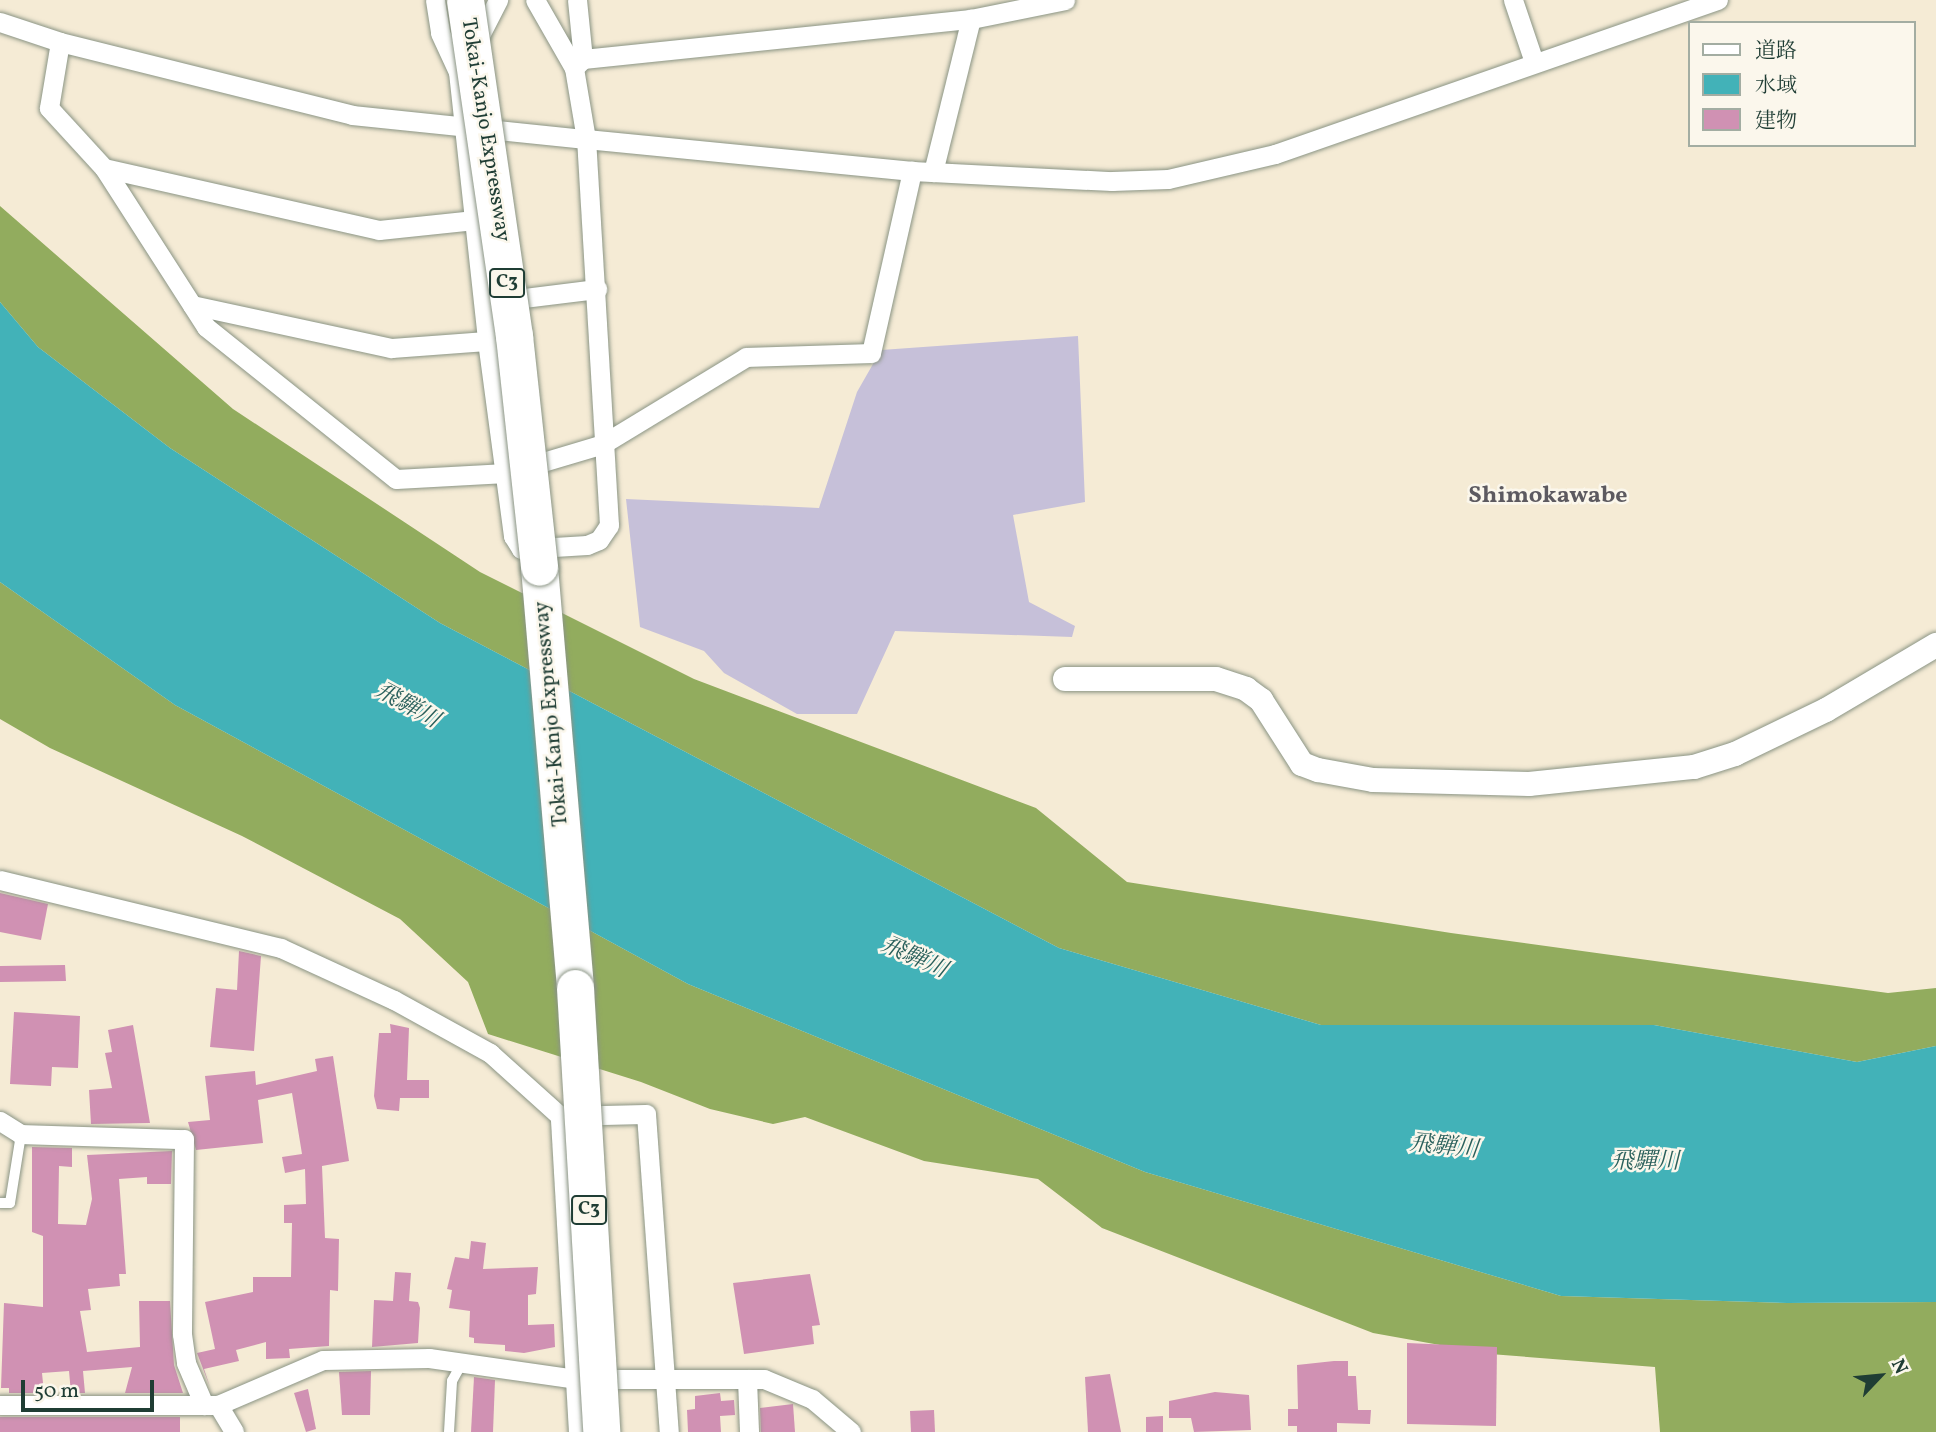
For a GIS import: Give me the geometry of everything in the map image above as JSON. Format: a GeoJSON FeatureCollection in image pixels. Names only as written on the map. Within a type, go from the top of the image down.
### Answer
{"type":"FeatureCollection","features":[{"type":"Feature","properties":{"kind":"highway","name":"Tokai-Kanjo Expressway"},"geometry":{"type":"LineString","coordinates":[[465,0],[514,336],[542,598],[577,1006],[601,1432]]}},
{"type":"Feature","properties":{"kind":"street"},"geometry":{"type":"LineString","coordinates":[[435,0],[440,33],[458,72],[487,341],[513,536],[521,549],[587,545],[599,540],[608,525],[597,289],[579,64],[577,0]]}},
{"type":"Feature","properties":{"kind":"street"},"geometry":{"type":"LineString","coordinates":[[458,72],[498,0]]}},
{"type":"Feature","properties":{"kind":"street"},"geometry":{"type":"LineString","coordinates":[[535,0],[579,64]]}},
{"type":"Feature","properties":{"kind":"street"},"geometry":{"type":"LineString","coordinates":[[579,64],[971,19],[1065,0]]}},
{"type":"Feature","properties":{"kind":"street"},"geometry":{"type":"LineString","coordinates":[[1513,0],[1534,62]]}},
{"type":"Feature","properties":{"kind":"street"},"geometry":{"type":"LineString","coordinates":[[0,22],[60,43],[352,115],[464,129],[912,171],[1112,181],[1201,174],[1275,154],[1718,0]]}},
{"type":"Feature","properties":{"kind":"street"},"geometry":{"type":"LineString","coordinates":[[933,172],[971,19]]}},
{"type":"Feature","properties":{"kind":"street"},"geometry":{"type":"LineString","coordinates":[[60,43],[49,108],[104,168],[206,327],[396,480],[506,473],[603,444],[746,357],[872,353],[912,171]]}},
{"type":"Feature","properties":{"kind":"street"},"geometry":{"type":"LineString","coordinates":[[104,168],[379,230],[474,220]]}},
{"type":"Feature","properties":{"kind":"street"},"geometry":{"type":"LineString","coordinates":[[484,303],[597,289]]}},
{"type":"Feature","properties":{"kind":"street"},"geometry":{"type":"LineString","coordinates":[[192,305],[391,348],[487,341]]}},
{"type":"Feature","properties":{"kind":"street"},"geometry":{"type":"LineString","coordinates":[[1065,678],[1216,679],[1246,689],[1261,700],[1302,764],[1318,770],[1373,780],[1529,784],[1694,767],[1735,754],[1826,710],[1936,645]]}},
{"type":"Feature","properties":{"kind":"street"},"geometry":{"type":"LineString","coordinates":[[0,880],[281,948],[394,1000],[491,1054],[560,1115],[646,1114],[669,1432]]}},
{"type":"Feature","properties":{"kind":"street"},"geometry":{"type":"LineString","coordinates":[[560,1115],[578,1432]]}},
{"type":"Feature","properties":{"kind":"street"},"geometry":{"type":"LineString","coordinates":[[0,1121],[21,1134],[184,1139],[182,1334],[186,1363],[211,1405],[234,1432]]}},
{"type":"Feature","properties":{"kind":"street"},"geometry":{"type":"LineString","coordinates":[[0,1405],[211,1405],[323,1360],[429,1358],[576,1379],[764,1379],[812,1399],[850,1432]]}},
{"type":"Feature","properties":{"kind":"street"},"geometry":{"type":"LineString","coordinates":[[747,1379],[749,1432]]}},
{"type":"Feature","properties":{"kind":"lane"},"geometry":{"type":"LineString","coordinates":[[0,1203],[10,1203],[21,1134]]}},
{"type":"Feature","properties":{"kind":"lane"},"geometry":{"type":"LineString","coordinates":[[449,1432],[452,1381],[462,1363]]}},
{"type":"Feature","properties":{"kind":"shaded area"},"geometry":{"type":"Polygon","coordinates":[[[1078,336],[1085,502],[1013,515],[1029,602],[1075,626],[1072,637],[895,631],[857,714],[797,714],[724,673],[704,651],[640,627],[626,499],[819,508],[857,392],[881,350],[1078,336]]]}},
{"type":"Feature","properties":{"kind":"green space"},"geometry":{"type":"Polygon","coordinates":[[[0,206],[233,409],[480,572],[694,679],[1036,808],[1127,882],[1451,933],[1888,993],[1936,988],[1936,1046],[1857,1062],[1654,1025],[1321,1025],[1059,948],[440,623],[170,448],[38,347],[0,302],[0,206]]]}},
{"type":"Feature","properties":{"kind":"green space"},"geometry":{"type":"Polygon","coordinates":[[[0,582],[175,705],[688,984],[1145,1172],[1561,1296],[1787,1303],[1936,1302],[1936,1432],[1660,1432],[1655,1367],[1490,1354],[1373,1333],[1102,1228],[1038,1179],[924,1161],[805,1117],[773,1124],[710,1109],[641,1082],[488,1034],[468,982],[400,919],[242,836],[50,748],[0,719],[0,582]]]}},
{"type":"Feature","properties":{"kind":"water","name":"飛驒川"},"geometry":{"type":"Polygon","coordinates":[[[0,302],[38,347],[170,448],[440,623],[1059,948],[1321,1025],[1654,1025],[1857,1062],[1936,1046],[1936,1302],[1787,1303],[1561,1296],[1145,1172],[688,984],[175,705],[0,582],[0,302]]]}},
{"type":"Feature","properties":{"kind":"building"},"geometry":{"type":"Polygon","coordinates":[[[0,893],[48,904],[41,940],[0,932],[0,893]]]}},
{"type":"Feature","properties":{"kind":"building"},"geometry":{"type":"Polygon","coordinates":[[[239,951],[261,956],[254,1051],[210,1047],[216,988],[237,990],[239,951]]]}},
{"type":"Feature","properties":{"kind":"building"},"geometry":{"type":"Polygon","coordinates":[[[65,965],[66,981],[0,982],[0,966],[65,965]]]}},
{"type":"Feature","properties":{"kind":"building"},"geometry":{"type":"Polygon","coordinates":[[[14,1012],[80,1016],[78,1068],[52,1067],[51,1086],[10,1084],[14,1012]]]}},
{"type":"Feature","properties":{"kind":"building"},"geometry":{"type":"Polygon","coordinates":[[[390,1024],[409,1028],[407,1080],[429,1080],[429,1098],[400,1098],[399,1111],[377,1109],[374,1096],[379,1033],[391,1033],[390,1024]]]}},
{"type":"Feature","properties":{"kind":"building"},"geometry":{"type":"Polygon","coordinates":[[[133,1025],[150,1123],[91,1124],[89,1090],[112,1088],[105,1053],[112,1052],[108,1030],[133,1025]]]}},
{"type":"Feature","properties":{"kind":"building"},"geometry":{"type":"Polygon","coordinates":[[[333,1056],[349,1161],[322,1166],[325,1238],[339,1239],[338,1291],[330,1290],[329,1346],[289,1349],[290,1358],[266,1359],[266,1342],[236,1350],[239,1361],[204,1369],[210,1387],[197,1353],[215,1349],[205,1302],[253,1292],[253,1277],[291,1277],[292,1223],[284,1223],[284,1205],[306,1204],[305,1169],[285,1173],[282,1157],[302,1154],[292,1093],[258,1100],[263,1143],[196,1150],[188,1122],[210,1120],[205,1076],[255,1071],[256,1085],[317,1071],[315,1059],[333,1056]]]}},
{"type":"Feature","properties":{"kind":"building"},"geometry":{"type":"Polygon","coordinates":[[[32,1147],[72,1148],[72,1167],[59,1166],[58,1224],[86,1225],[92,1199],[87,1155],[172,1151],[171,1184],[147,1184],[147,1177],[119,1179],[126,1274],[119,1274],[120,1286],[88,1289],[91,1310],[80,1311],[87,1352],[140,1347],[139,1301],[170,1301],[174,1365],[183,1393],[125,1393],[132,1367],[83,1371],[85,1393],[71,1393],[69,1371],[42,1373],[44,1393],[9,1393],[9,1388],[1,1388],[4,1303],[43,1307],[43,1236],[32,1232],[32,1147]]]}},
{"type":"Feature","properties":{"kind":"building"},"geometry":{"type":"Polygon","coordinates":[[[471,1241],[486,1243],[483,1269],[538,1267],[536,1294],[528,1295],[528,1325],[554,1324],[555,1347],[524,1353],[505,1351],[505,1345],[474,1343],[474,1338],[469,1337],[470,1311],[449,1308],[452,1290],[447,1289],[455,1257],[469,1259],[471,1241]]]}},
{"type":"Feature","properties":{"kind":"building"},"geometry":{"type":"Polygon","coordinates":[[[395,1272],[411,1273],[409,1301],[418,1302],[420,1308],[418,1343],[372,1347],[374,1300],[393,1301],[395,1272]]]}},
{"type":"Feature","properties":{"kind":"building"},"geometry":{"type":"Polygon","coordinates":[[[810,1274],[820,1325],[812,1326],[814,1344],[744,1354],[733,1283],[810,1274]]]}},
{"type":"Feature","properties":{"kind":"building"},"geometry":{"type":"Polygon","coordinates":[[[1407,1343],[1497,1347],[1496,1426],[1407,1424],[1407,1343]]]}},
{"type":"Feature","properties":{"kind":"building"},"geometry":{"type":"Polygon","coordinates":[[[1348,1361],[1348,1376],[1356,1376],[1358,1410],[1371,1410],[1370,1424],[1337,1423],[1337,1432],[1297,1432],[1297,1426],[1288,1426],[1288,1409],[1298,1409],[1297,1365],[1348,1361]]]}},
{"type":"Feature","properties":{"kind":"building"},"geometry":{"type":"Polygon","coordinates":[[[371,1371],[370,1415],[342,1415],[339,1372],[371,1371]]]}},
{"type":"Feature","properties":{"kind":"building"},"geometry":{"type":"Polygon","coordinates":[[[1110,1374],[1121,1432],[1088,1432],[1085,1377],[1110,1374]]]}},
{"type":"Feature","properties":{"kind":"building"},"geometry":{"type":"Polygon","coordinates":[[[474,1377],[495,1380],[493,1432],[471,1432],[474,1377]]]}},
{"type":"Feature","properties":{"kind":"building"},"geometry":{"type":"Polygon","coordinates":[[[308,1389],[316,1429],[306,1432],[294,1393],[308,1389]]]}},
{"type":"Feature","properties":{"kind":"building"},"geometry":{"type":"Polygon","coordinates":[[[1215,1392],[1249,1395],[1251,1430],[1194,1432],[1191,1418],[1169,1418],[1169,1401],[1215,1392]]]}},
{"type":"Feature","properties":{"kind":"building"},"geometry":{"type":"Polygon","coordinates":[[[720,1393],[721,1401],[734,1400],[735,1415],[720,1416],[721,1432],[688,1432],[687,1410],[695,1409],[695,1396],[720,1393]]]}},
{"type":"Feature","properties":{"kind":"building"},"geometry":{"type":"Polygon","coordinates":[[[793,1404],[795,1432],[761,1432],[760,1408],[793,1404]]]}},
{"type":"Feature","properties":{"kind":"building"},"geometry":{"type":"Polygon","coordinates":[[[934,1410],[935,1432],[911,1432],[910,1411],[934,1410]]]}},
{"type":"Feature","properties":{"kind":"building"},"geometry":{"type":"Polygon","coordinates":[[[1163,1416],[1163,1432],[1146,1432],[1146,1417],[1163,1416]]]}},
{"type":"Feature","properties":{"kind":"building"},"geometry":{"type":"Polygon","coordinates":[[[0,1417],[180,1417],[180,1432],[0,1432],[0,1417]]]}},
{"type":"Feature","properties":{"kind":"district","name":"Shimokawabe"},"geometry":{"type":"Point","coordinates":[1548,497]}},
{"type":"Feature","properties":{"kind":"water label","name":"飛騨川"},"geometry":{"type":"Point","coordinates":[407,706]}},
{"type":"Feature","properties":{"kind":"water label","name":"飛騨川"},"geometry":{"type":"Point","coordinates":[914,958]}},
{"type":"Feature","properties":{"kind":"water label","name":"飛騨川"},"geometry":{"type":"Point","coordinates":[1444,1147]}}]}
